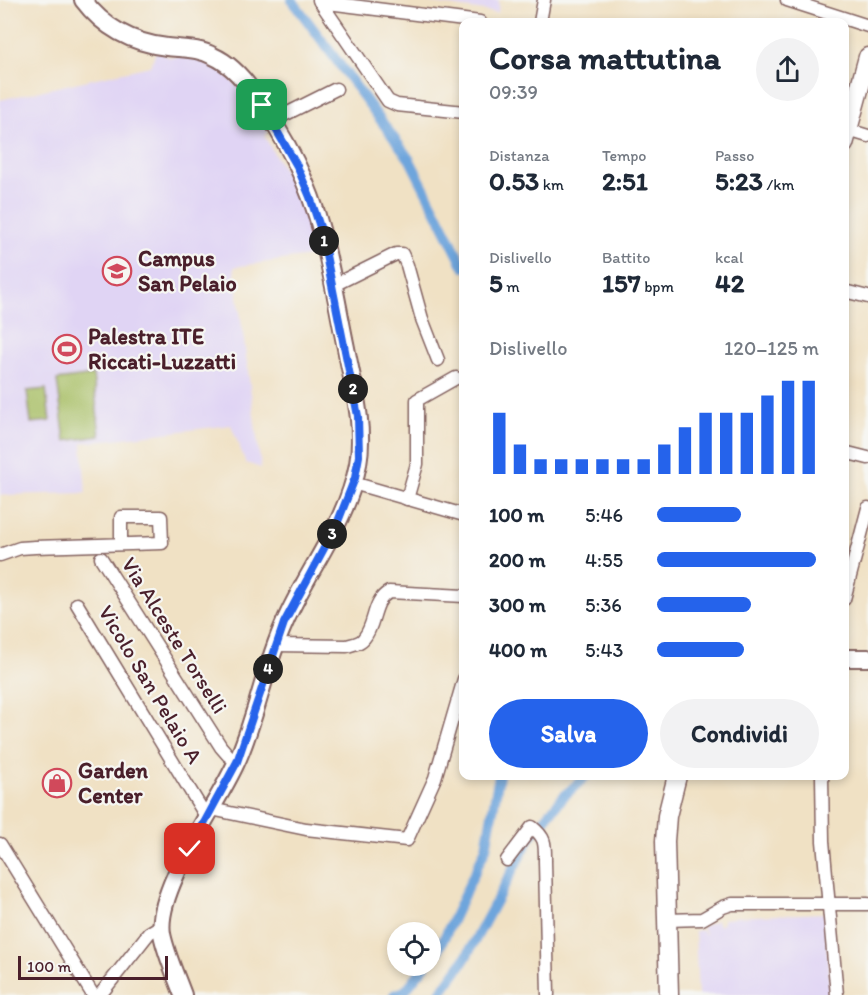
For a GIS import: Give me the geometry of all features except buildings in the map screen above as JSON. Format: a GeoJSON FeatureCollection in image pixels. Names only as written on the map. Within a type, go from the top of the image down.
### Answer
{"type":"FeatureCollection","features":[{"type":"Feature","properties":{"kind":"main road"},"geometry":{"type":"LineString","coordinates":[[849,126],[868,57]]}},
{"type":"Feature","properties":{"kind":"main road"},"geometry":{"type":"LineString","coordinates":[[669,995],[666,824],[676,780]]}},
{"type":"Feature","properties":{"kind":"street"},"geometry":{"type":"LineString","coordinates":[[83,0],[108,26],[135,41],[201,51],[225,63],[252,91],[272,121],[297,166],[321,230],[360,430],[359,456],[353,483],[337,524],[291,609],[276,645],[237,762],[168,891],[162,925],[164,942],[183,995]]}},
{"type":"Feature","properties":{"kind":"street"},"geometry":{"type":"LineString","coordinates":[[541,18],[544,0]]}},
{"type":"Feature","properties":{"kind":"street"},"geometry":{"type":"LineString","coordinates":[[787,0],[843,18]]}},
{"type":"Feature","properties":{"kind":"street"},"geometry":{"type":"LineString","coordinates":[[319,1],[459,19]]}},
{"type":"Feature","properties":{"kind":"street"},"geometry":{"type":"LineString","coordinates":[[319,1],[388,101],[397,105],[459,111]]}},
{"type":"Feature","properties":{"kind":"street"},"geometry":{"type":"LineString","coordinates":[[849,20],[868,26]]}},
{"type":"Feature","properties":{"kind":"street"},"geometry":{"type":"LineString","coordinates":[[272,121],[336,89]]}},
{"type":"Feature","properties":{"kind":"street"},"geometry":{"type":"LineString","coordinates":[[849,137],[868,136]]}},
{"type":"Feature","properties":{"kind":"street"},"geometry":{"type":"LineString","coordinates":[[333,283],[340,282],[396,254],[402,254],[422,319],[438,360]]}},
{"type":"Feature","properties":{"kind":"street"},"geometry":{"type":"LineString","coordinates":[[849,292],[868,297]]}},
{"type":"Feature","properties":{"kind":"street"},"geometry":{"type":"LineString","coordinates":[[407,499],[417,464],[417,400],[456,378]]}},
{"type":"Feature","properties":{"kind":"street"},"geometry":{"type":"LineString","coordinates":[[849,453],[868,458]]}},
{"type":"Feature","properties":{"kind":"street"},"geometry":{"type":"LineString","coordinates":[[353,483],[459,513]]}},
{"type":"Feature","properties":{"kind":"street"},"geometry":{"type":"LineString","coordinates":[[849,580],[868,508]]}},
{"type":"Feature","properties":{"kind":"street"},"geometry":{"type":"LineString","coordinates":[[0,555],[20,548],[121,544]]}},
{"type":"Feature","properties":{"kind":"street","name":"Via Alceste Torselli"},"geometry":{"type":"LineString","coordinates":[[102,558],[221,747],[237,762]]}},
{"type":"Feature","properties":{"kind":"street"},"geometry":{"type":"LineString","coordinates":[[276,645],[347,646],[356,643],[364,638],[381,596],[389,592],[459,596]]}},
{"type":"Feature","properties":{"kind":"street","name":"Vicolo San Pelaio A"},"geometry":{"type":"LineString","coordinates":[[77,604],[209,813]]}},
{"type":"Feature","properties":{"kind":"street"},"geometry":{"type":"LineString","coordinates":[[849,658],[868,658]]}},
{"type":"Feature","properties":{"kind":"street"},"geometry":{"type":"LineString","coordinates":[[209,813],[306,829],[407,840],[435,778],[459,696]]}},
{"type":"Feature","properties":{"kind":"street"},"geometry":{"type":"LineString","coordinates":[[822,780],[823,841],[837,995]]}},
{"type":"Feature","properties":{"kind":"street"},"geometry":{"type":"LineString","coordinates":[[507,860],[532,827],[538,832],[545,855],[548,995]]}},
{"type":"Feature","properties":{"kind":"street"},"geometry":{"type":"LineString","coordinates":[[0,844],[93,995]]}},
{"type":"Feature","properties":{"kind":"street"},"geometry":{"type":"LineString","coordinates":[[667,920],[702,919],[732,904],[868,904]]}},
{"type":"Feature","properties":{"kind":"street"},"geometry":{"type":"LineString","coordinates":[[100,995],[149,933],[162,925]]}},
{"type":"Feature","properties":{"kind":"shaded area"},"geometry":{"type":"Polygon","coordinates":[[[411,0],[499,0],[498,13],[411,0]]]}},
{"type":"Feature","properties":{"kind":"shaded area","name":"Campus San Pelaio"},"geometry":{"type":"Polygon","coordinates":[[[157,50],[168,57],[205,56],[244,92],[268,130],[265,137],[289,180],[295,180],[306,209],[317,255],[234,267],[261,468],[246,463],[231,425],[82,443],[86,493],[0,495],[0,100],[150,66],[157,50]]]}},
{"type":"Feature","properties":{"kind":"shaded area"},"geometry":{"type":"Polygon","coordinates":[[[825,913],[830,995],[698,995],[695,931],[701,930],[706,935],[702,927],[717,920],[719,926],[723,923],[723,919],[733,917],[825,913]]]}},
{"type":"Feature","properties":{"kind":"green space"},"geometry":{"type":"Polygon","coordinates":[[[93,375],[100,436],[65,441],[57,380],[93,375]]]}},
{"type":"Feature","properties":{"kind":"green space"},"geometry":{"type":"Polygon","coordinates":[[[46,389],[50,421],[31,423],[27,391],[46,389]]]}},
{"type":"Feature","properties":{"kind":"waterway"},"geometry":{"type":"LineString","coordinates":[[292,0],[410,160],[459,257]]}},
{"type":"Feature","properties":{"kind":"waterway"},"geometry":{"type":"LineString","coordinates":[[441,945],[486,848],[498,780]]}},
{"type":"Feature","properties":{"kind":"waterway"},"geometry":{"type":"LineString","coordinates":[[439,995],[465,959],[531,836],[564,796],[582,780]]}},
{"type":"Feature","properties":{"kind":"waterway"},"geometry":{"type":"LineString","coordinates":[[394,995],[405,991],[417,976]]}},
{"type":"Feature","properties":{"kind":"place","name":"Campus San Pelaio"},"geometry":{"type":"Point","coordinates":[117,271]}},
{"type":"Feature","properties":{"kind":"place","name":"Palestra ITE Riccati-Luzzatti"},"geometry":{"type":"Point","coordinates":[67,349]}},
{"type":"Feature","properties":{"kind":"place","name":"Garden Center"},"geometry":{"type":"Point","coordinates":[57,783]}},
{"type":"Feature","properties":{"kind":"route"},"geometry":{"type":"LineString","coordinates":[[190,849],[237,762],[284,623],[337,524],[355,478],[359,456],[358,416],[321,230],[297,166],[262,105]]}}]}
